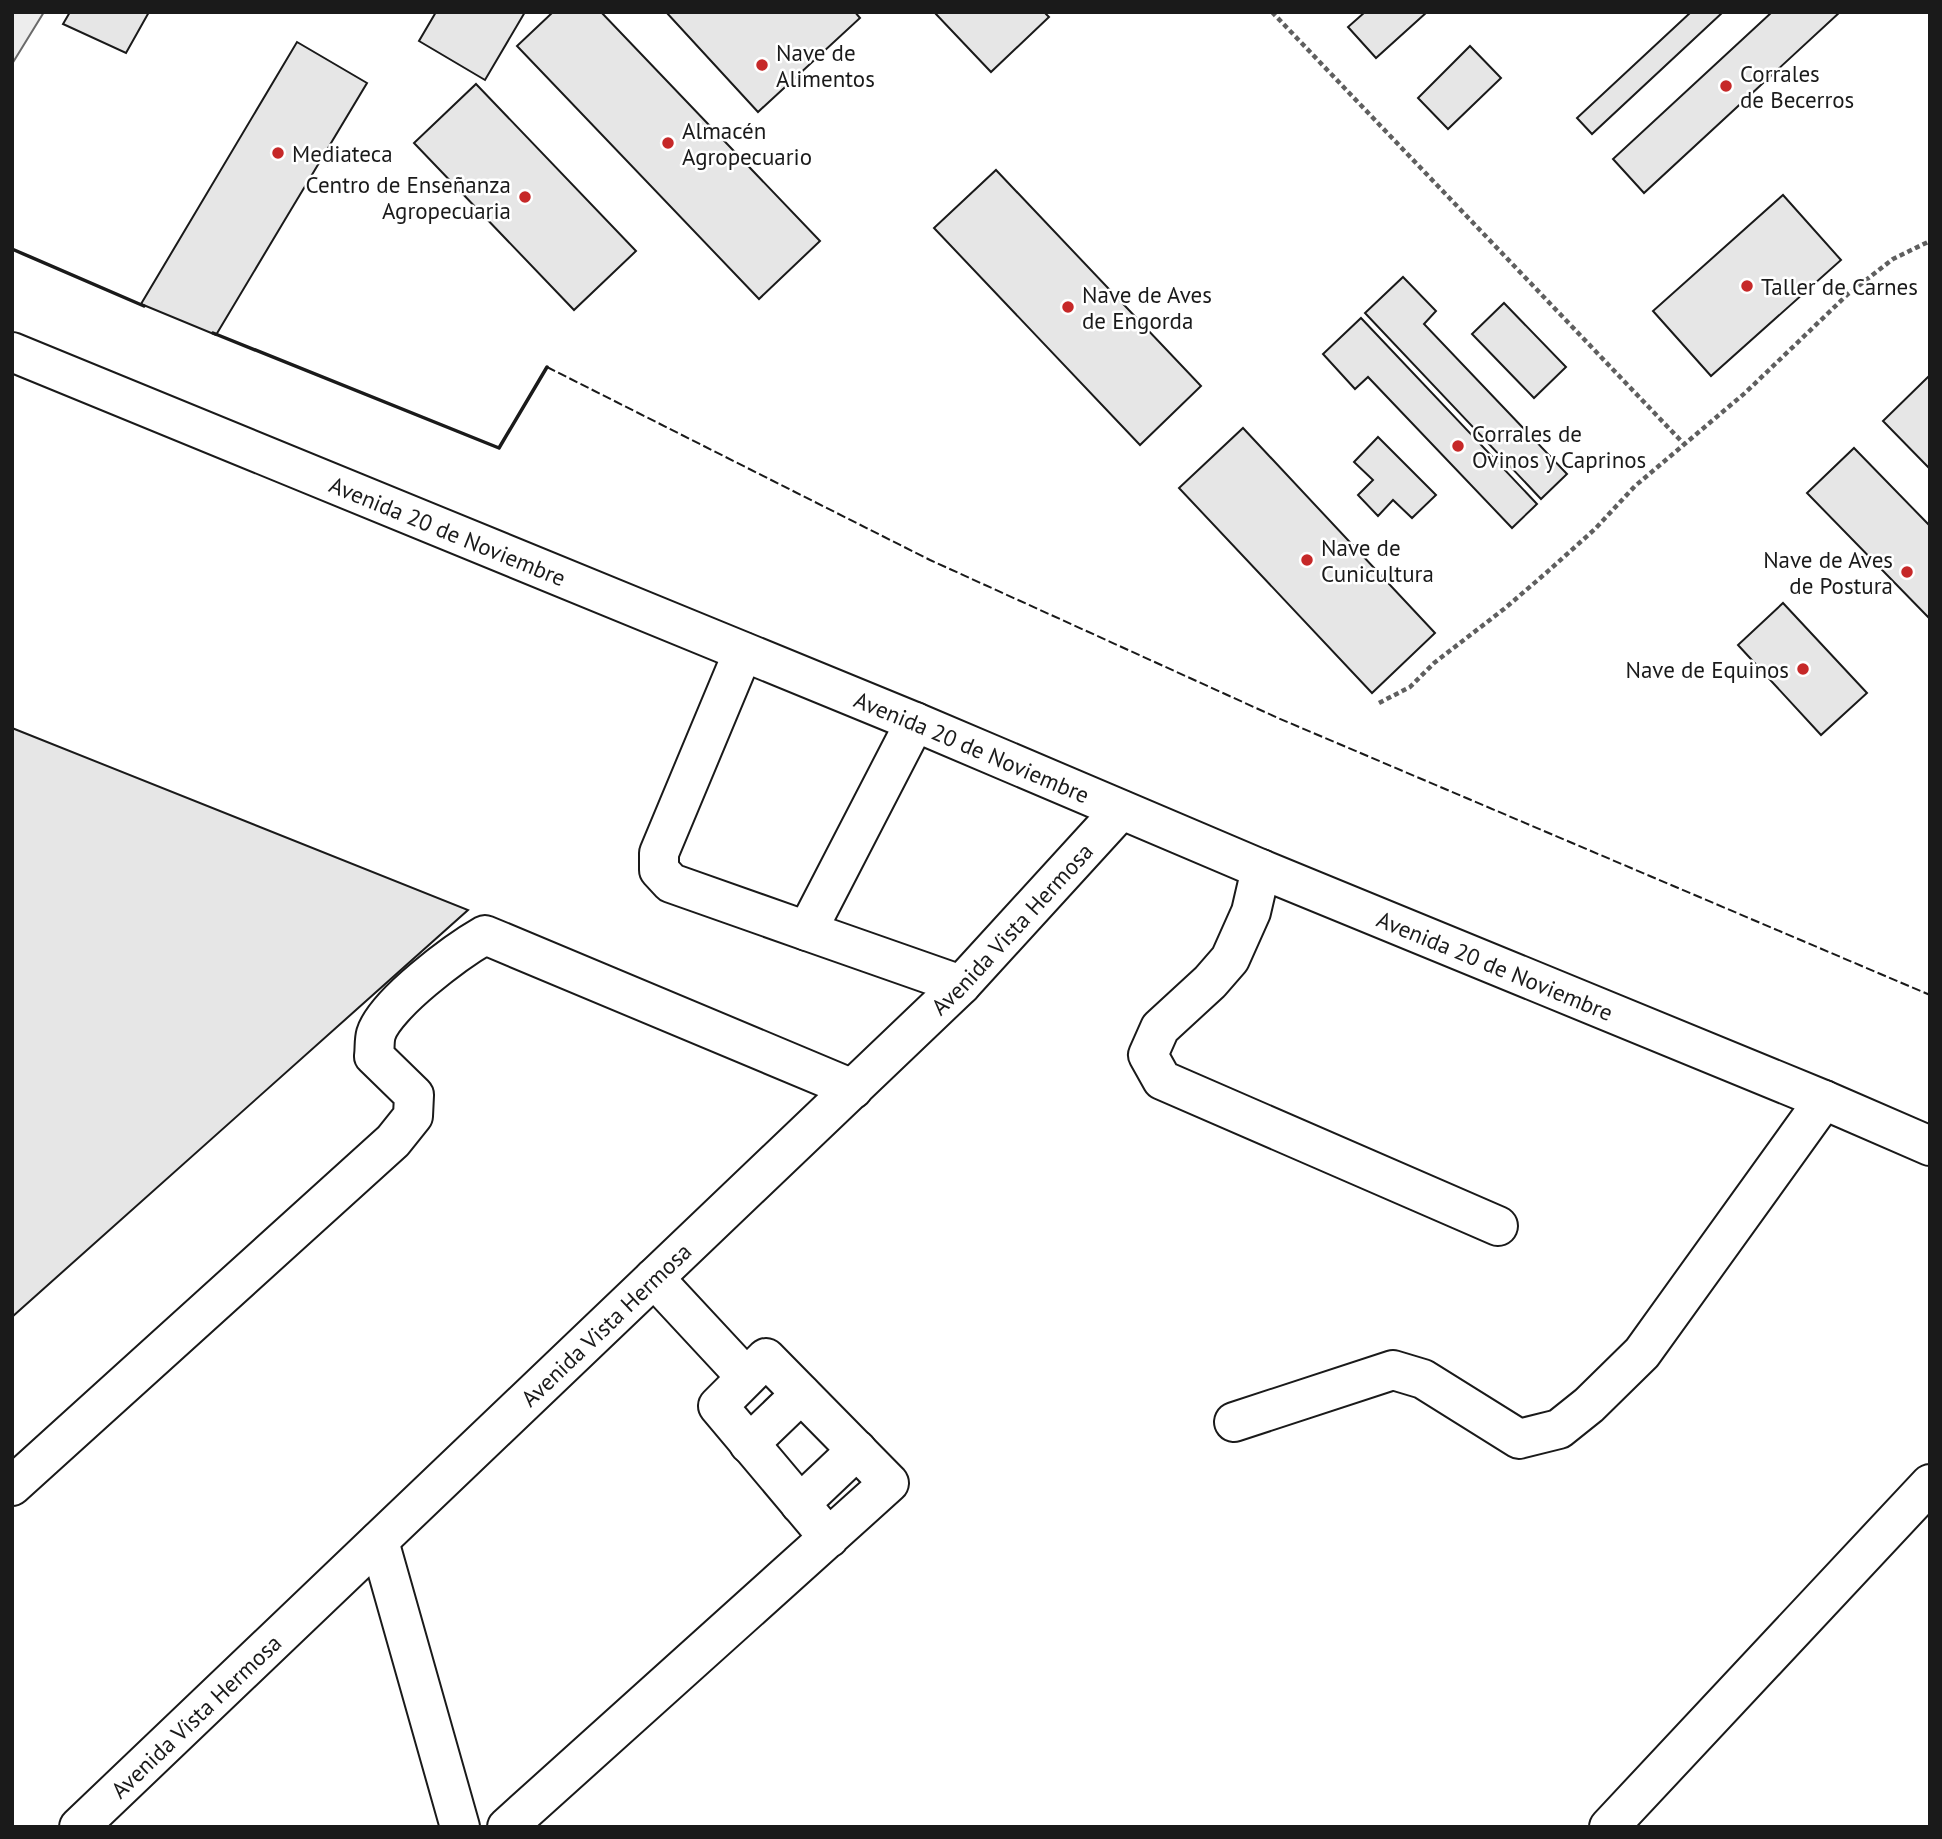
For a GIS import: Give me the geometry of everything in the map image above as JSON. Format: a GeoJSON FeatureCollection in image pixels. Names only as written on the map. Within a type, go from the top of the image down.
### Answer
{"type":"FeatureCollection","features":[{"type":"Feature","properties":{"kind":"street","name":"Avenida 20 de Noviembre"},"geometry":{"type":"LineString","coordinates":[[12,352],[915,722],[1261,869],[1930,1146]]}},
{"type":"Feature","properties":{"kind":"street"},"geometry":{"type":"LineString","coordinates":[[743,652],[659,853],[659,870],[671,883],[961,985]]}},
{"type":"Feature","properties":{"kind":"street"},"geometry":{"type":"LineString","coordinates":[[807,931],[915,722]]}},
{"type":"Feature","properties":{"kind":"street","name":"Avenida Vista Hermosa"},"geometry":{"type":"LineString","coordinates":[[79,1827],[961,985],[1121,810]]}},
{"type":"Feature","properties":{"kind":"street"},"geometry":{"type":"LineString","coordinates":[[1261,869],[1251,912],[1230,960],[1160,1028],[1148,1055],[1161,1080],[1498,1226]]}},
{"type":"Feature","properties":{"kind":"street"},"geometry":{"type":"LineString","coordinates":[[12,1486],[393,1141],[413,1116],[414,1095],[374,1056],[376,1033],[393,1006],[464,947],[485,935],[852,1089]]}},
{"type":"Feature","properties":{"kind":"street"},"geometry":{"type":"LineString","coordinates":[[1234,1422],[1393,1370],[1423,1380],[1519,1439],[1559,1429],[1589,1405],[1642,1353],[1824,1100]]}},
{"type":"Feature","properties":{"kind":"street"},"geometry":{"type":"LineString","coordinates":[[654,1278],[746,1377]]}},
{"type":"Feature","properties":{"kind":"street"},"geometry":{"type":"LineString","coordinates":[[507,1827],[829,1538],[888,1483],[766,1358],[718,1406],[829,1538]]}},
{"type":"Feature","properties":{"kind":"street"},"geometry":{"type":"LineString","coordinates":[[749,1444],[801,1394]]}},
{"type":"Feature","properties":{"kind":"street"},"geometry":{"type":"LineString","coordinates":[[800,1504],[857,1450]]}},
{"type":"Feature","properties":{"kind":"street"},"geometry":{"type":"LineString","coordinates":[[1609,1827],[1930,1484]]}},
{"type":"Feature","properties":{"kind":"street"},"geometry":{"type":"LineString","coordinates":[[379,1541],[460,1827]]}},
{"type":"Feature","properties":{"kind":"path"},"geometry":{"type":"LineString","coordinates":[[1272,12],[1684,444]]}},
{"type":"Feature","properties":{"kind":"path"},"geometry":{"type":"LineString","coordinates":[[1379,703],[1410,687],[1434,663],[1504,609],[1595,529],[1635,486],[1745,393],[1848,294],[1893,259],[1930,241]]}},
{"type":"Feature","properties":{"kind":"shaded area"},"geometry":{"type":"Polygon","coordinates":[[[12,12],[44,12],[12,64],[12,12]]]}},
{"type":"Feature","properties":{"kind":"building"},"geometry":{"type":"Polygon","coordinates":[[[70,12],[149,12],[126,53],[63,24],[70,12]]]}},
{"type":"Feature","properties":{"kind":"building"},"geometry":{"type":"Polygon","coordinates":[[[436,12],[525,12],[485,80],[419,41],[436,12]]]}},
{"type":"Feature","properties":{"kind":"building","name":"Almacén Agropecuario"},"geometry":{"type":"Polygon","coordinates":[[[553,12],[601,12],[820,241],[759,299],[517,46],[553,12]]]}},
{"type":"Feature","properties":{"kind":"building","name":"Nave de Alimentos"},"geometry":{"type":"Polygon","coordinates":[[[666,12],[855,12],[860,18],[758,112],[666,12]]]}},
{"type":"Feature","properties":{"kind":"building"},"geometry":{"type":"Polygon","coordinates":[[[934,12],[1044,12],[1049,17],[991,72],[934,12]]]}},
{"type":"Feature","properties":{"kind":"building"},"geometry":{"type":"Polygon","coordinates":[[[1365,12],[1427,12],[1376,58],[1348,27],[1365,12]]]}},
{"type":"Feature","properties":{"kind":"building","name":"Corrales de Becerros"},"geometry":{"type":"Polygon","coordinates":[[[1691,12],[1723,12],[1592,134],[1577,118],[1691,12]]]}},
{"type":"Feature","properties":{"kind":"building","name":"Corrales de Becerros"},"geometry":{"type":"Polygon","coordinates":[[[1772,12],[1840,12],[1644,193],[1613,159],[1772,12]]]}},
{"type":"Feature","properties":{"kind":"building","name":"Mediateca"},"geometry":{"type":"Polygon","coordinates":[[[297,42],[367,83],[216,335],[141,304],[297,42]]]}},
{"type":"Feature","properties":{"kind":"building"},"geometry":{"type":"Polygon","coordinates":[[[1470,46],[1501,78],[1448,129],[1418,98],[1470,46]]]}},
{"type":"Feature","properties":{"kind":"building","name":"Centro de Enseñanza Agropecuaria"},"geometry":{"type":"Polygon","coordinates":[[[476,84],[636,251],[574,310],[414,143],[476,84]]]}},
{"type":"Feature","properties":{"kind":"building","name":"Nave de Aves de Engorda"},"geometry":{"type":"Polygon","coordinates":[[[996,170],[1201,386],[1140,445],[934,228],[996,170]]]}},
{"type":"Feature","properties":{"kind":"building","name":"Taller de Carnes"},"geometry":{"type":"Polygon","coordinates":[[[1783,195],[1841,260],[1711,376],[1653,311],[1783,195]]]}},
{"type":"Feature","properties":{"kind":"building","name":"Corrales de Ovinos y Caprinos"},"geometry":{"type":"Polygon","coordinates":[[[1403,277],[1436,311],[1424,324],[1567,474],[1541,499],[1365,313],[1403,277]]]}},
{"type":"Feature","properties":{"kind":"building","name":"Corrales de Ovinos y Caprinos"},"geometry":{"type":"Polygon","coordinates":[[[1504,303],[1566,367],[1534,398],[1472,334],[1504,303]]]}},
{"type":"Feature","properties":{"kind":"building","name":"Corrales de Ovinos y Caprinos"},"geometry":{"type":"Polygon","coordinates":[[[1361,318],[1537,504],[1512,528],[1368,377],[1355,389],[1323,354],[1361,318]]]}},
{"type":"Feature","properties":{"kind":"building"},"geometry":{"type":"Polygon","coordinates":[[[1930,376],[1930,469],[1883,421],[1930,376]]]}},
{"type":"Feature","properties":{"kind":"building","name":"Nave de Cunicultura"},"geometry":{"type":"Polygon","coordinates":[[[1243,428],[1435,633],[1372,693],[1179,488],[1243,428]]]}},
{"type":"Feature","properties":{"kind":"building","name":"Corrales de Ovinos y Caprinos"},"geometry":{"type":"Polygon","coordinates":[[[1378,437],[1436,495],[1412,518],[1393,500],[1378,516],[1358,495],[1373,480],[1354,462],[1378,437]]]}},
{"type":"Feature","properties":{"kind":"building","name":"Nave de Aves de Postura"},"geometry":{"type":"Polygon","coordinates":[[[1854,448],[1930,526],[1930,619],[1807,493],[1854,448]]]}},
{"type":"Feature","properties":{"kind":"building","name":"Nave de Equinos"},"geometry":{"type":"Polygon","coordinates":[[[1783,603],[1867,693],[1821,735],[1738,645],[1783,603]]]}},
{"type":"Feature","properties":{"kind":"building"},"geometry":{"type":"Polygon","coordinates":[[[12,728],[468,910],[12,1317],[12,728]]]}},
{"type":"Feature","properties":{"kind":"fence"},"geometry":{"type":"LineString","coordinates":[[547,367],[930,560],[1278,718],[1930,995]]}},
{"type":"Feature","properties":{"kind":"wall"},"geometry":{"type":"LineString","coordinates":[[12,249],[144,306]]}},
{"type":"Feature","properties":{"kind":"wall"},"geometry":{"type":"LineString","coordinates":[[213,333],[499,448],[547,367]]}},
{"type":"Feature","properties":{"kind":"place","name":"Nave de Alimentos"},"geometry":{"type":"Point","coordinates":[762,65]}},
{"type":"Feature","properties":{"kind":"place","name":"Corrales de Becerros"},"geometry":{"type":"Point","coordinates":[1726,86]}},
{"type":"Feature","properties":{"kind":"place","name":"Almacén Agropecuario"},"geometry":{"type":"Point","coordinates":[668,143]}},
{"type":"Feature","properties":{"kind":"place","name":"Mediateca"},"geometry":{"type":"Point","coordinates":[278,153]}},
{"type":"Feature","properties":{"kind":"place","name":"Centro de Enseñanza Agropecuaria"},"geometry":{"type":"Point","coordinates":[525,197]}},
{"type":"Feature","properties":{"kind":"place","name":"Taller de Carnes"},"geometry":{"type":"Point","coordinates":[1747,286]}},
{"type":"Feature","properties":{"kind":"place","name":"Nave de Aves de Engorda"},"geometry":{"type":"Point","coordinates":[1068,307]}},
{"type":"Feature","properties":{"kind":"place","name":"Corrales de Ovinos y Caprinos"},"geometry":{"type":"Point","coordinates":[1458,446]}},
{"type":"Feature","properties":{"kind":"place","name":"Nave de Cunicultura"},"geometry":{"type":"Point","coordinates":[1307,560]}},
{"type":"Feature","properties":{"kind":"place","name":"Nave de Aves de Postura"},"geometry":{"type":"Point","coordinates":[1907,572]}},
{"type":"Feature","properties":{"kind":"place","name":"Nave de Equinos"},"geometry":{"type":"Point","coordinates":[1803,669]}}]}
